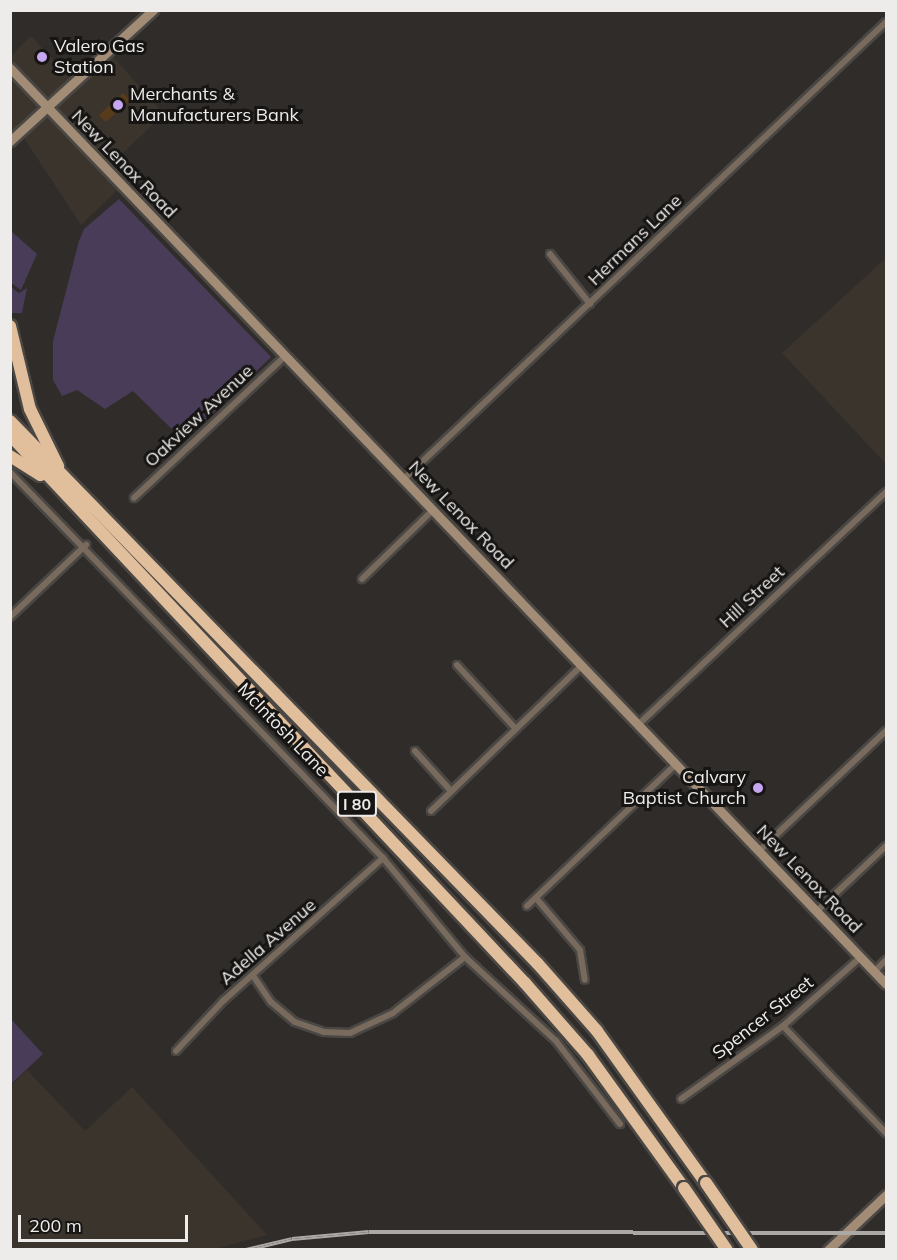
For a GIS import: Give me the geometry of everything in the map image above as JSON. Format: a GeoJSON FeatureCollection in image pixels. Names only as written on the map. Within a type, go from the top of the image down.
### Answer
{"type":"FeatureCollection","features":[{"type":"Feature","properties":{"kind":"highway"},"geometry":{"type":"LineString","coordinates":[[10,326],[30,409],[62,475]]}},
{"type":"Feature","properties":{"kind":"highway","name":"I 80"},"geometry":{"type":"LineString","coordinates":[[10,422],[538,964],[604,1040],[752,1250]]}},
{"type":"Feature","properties":{"kind":"highway","name":"I 80"},"geometry":{"type":"LineString","coordinates":[[10,435],[525,983],[588,1055],[727,1250]]}},
{"type":"Feature","properties":{"kind":"highway"},"geometry":{"type":"LineString","coordinates":[[10,456],[75,503]]}},
{"type":"Feature","properties":{"kind":"street"},"geometry":{"type":"LineString","coordinates":[[10,141],[153,10]]}},
{"type":"Feature","properties":{"kind":"street","name":"Hermans Lane"},"geometry":{"type":"LineString","coordinates":[[404,479],[886,22]]}},
{"type":"Feature","properties":{"kind":"street","name":"New Lenox Road"},"geometry":{"type":"LineString","coordinates":[[10,68],[886,984]]}},
{"type":"Feature","properties":{"kind":"street"},"geometry":{"type":"LineString","coordinates":[[550,254],[590,304]]}},
{"type":"Feature","properties":{"kind":"street","name":"Oakview Avenue"},"geometry":{"type":"LineString","coordinates":[[134,498],[285,356]]}},
{"type":"Feature","properties":{"kind":"street","name":"McIntosh Lane"},"geometry":{"type":"LineString","coordinates":[[10,472],[86,545],[383,858],[465,957],[556,1041],[620,1124]]}},
{"type":"Feature","properties":{"kind":"street","name":"Hill Street"},"geometry":{"type":"LineString","coordinates":[[639,724],[886,492]]}},
{"type":"Feature","properties":{"kind":"street"},"geometry":{"type":"LineString","coordinates":[[362,579],[433,510]]}},
{"type":"Feature","properties":{"kind":"street"},"geometry":{"type":"LineString","coordinates":[[10,617],[86,545]]}},
{"type":"Feature","properties":{"kind":"street"},"geometry":{"type":"LineString","coordinates":[[457,665],[515,728]]}},
{"type":"Feature","properties":{"kind":"street"},"geometry":{"type":"LineString","coordinates":[[431,811],[582,665]]}},
{"type":"Feature","properties":{"kind":"street"},"geometry":{"type":"LineString","coordinates":[[759,851],[886,731]]}},
{"type":"Feature","properties":{"kind":"street"},"geometry":{"type":"LineString","coordinates":[[415,751],[450,791]]}},
{"type":"Feature","properties":{"kind":"street"},"geometry":{"type":"LineString","coordinates":[[526,906],[676,764]]}},
{"type":"Feature","properties":{"kind":"street"},"geometry":{"type":"LineString","coordinates":[[817,911],[886,846]]}},
{"type":"Feature","properties":{"kind":"street","name":"Adella Avenue"},"geometry":{"type":"LineString","coordinates":[[176,1051],[383,858]]}},
{"type":"Feature","properties":{"kind":"street"},"geometry":{"type":"LineString","coordinates":[[536,898],[580,950],[585,980]]}},
{"type":"Feature","properties":{"kind":"street"},"geometry":{"type":"LineString","coordinates":[[254,977],[271,1002],[295,1022],[324,1032],[350,1033],[416,998],[465,957]]}},
{"type":"Feature","properties":{"kind":"street","name":"Spencer Street"},"geometry":{"type":"LineString","coordinates":[[681,1099],[783,1026],[861,957]]}},
{"type":"Feature","properties":{"kind":"street"},"geometry":{"type":"LineString","coordinates":[[874,972],[886,960]]}},
{"type":"Feature","properties":{"kind":"street"},"geometry":{"type":"LineString","coordinates":[[783,1026],[886,1133]]}},
{"type":"Feature","properties":{"kind":"street"},"geometry":{"type":"LineString","coordinates":[[828,1250],[886,1195]]}},
{"type":"Feature","properties":{"kind":"shaded area"},"geometry":{"type":"Polygon","coordinates":[[[31,36],[73,81],[108,51],[164,114],[108,167],[124,184],[81,225],[18,129],[11,136],[11,56],[31,36]]]}},
{"type":"Feature","properties":{"kind":"shaded area"},"geometry":{"type":"Polygon","coordinates":[[[119,199],[271,357],[184,441],[133,391],[105,409],[77,390],[62,396],[53,380],[53,341],[79,241],[84,229],[119,199]]]}},
{"type":"Feature","properties":{"kind":"shaded area"},"geometry":{"type":"Polygon","coordinates":[[[11,231],[37,254],[21,290],[11,283],[11,231]]]}},
{"type":"Feature","properties":{"kind":"shaded area"},"geometry":{"type":"Polygon","coordinates":[[[886,258],[886,464],[782,353],[886,258]]]}},
{"type":"Feature","properties":{"kind":"shaded area"},"geometry":{"type":"Polygon","coordinates":[[[11,287],[19,293],[27,288],[22,313],[11,313],[11,287]]]}},
{"type":"Feature","properties":{"kind":"shaded area"},"geometry":{"type":"Polygon","coordinates":[[[11,1019],[43,1054],[11,1084],[11,1019]]]}},
{"type":"Feature","properties":{"kind":"shaded area"},"geometry":{"type":"Polygon","coordinates":[[[27,1070],[85,1131],[132,1087],[267,1235],[214,1249],[11,1249],[11,1086],[27,1070]]]}},
{"type":"Feature","properties":{"kind":"building","name":"Merchants & Manufacturers Bank"},"geometry":{"type":"Polygon","coordinates":[[[123,93],[130,100],[106,122],[99,115],[123,93]]]}},
{"type":"Feature","properties":{"kind":"railway"},"geometry":{"type":"LineString","coordinates":[[246,1250],[292,1239],[369,1232],[886,1233]]}},
{"type":"Feature","properties":{"kind":"place","name":"Valero Gas Station"},"geometry":{"type":"Point","coordinates":[42,57]}},
{"type":"Feature","properties":{"kind":"place","name":"Merchants & Manufacturers Bank"},"geometry":{"type":"Point","coordinates":[118,105]}},
{"type":"Feature","properties":{"kind":"place","name":"Calvary Baptist Church"},"geometry":{"type":"Point","coordinates":[758,788]}}]}
